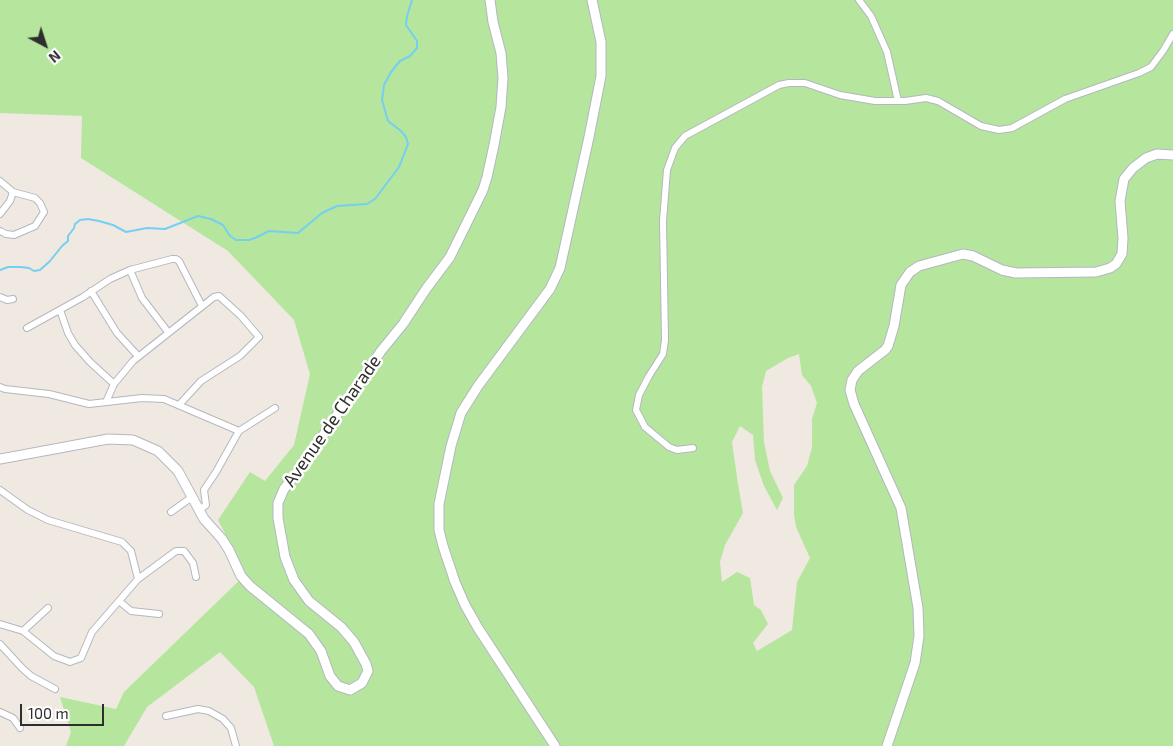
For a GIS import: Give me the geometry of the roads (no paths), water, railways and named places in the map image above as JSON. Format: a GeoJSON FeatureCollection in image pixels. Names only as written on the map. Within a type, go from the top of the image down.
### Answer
{"type":"FeatureCollection","features":[{"type":"Feature","properties":{"kind":"street","name":"Avenue de Charade"},"geometry":{"type":"LineString","coordinates":[[0,459],[108,439],[132,440],[158,451],[178,471],[199,510],[229,550],[240,576],[318,643],[333,681],[338,686],[350,690],[362,683],[368,671],[358,648],[341,627],[309,601],[294,580],[285,557],[278,518],[278,503],[284,489],[450,257],[483,190],[501,107],[503,78],[502,58],[492,22],[490,0]]}},
{"type":"Feature","properties":{"kind":"street"},"geometry":{"type":"LineString","coordinates":[[555,746],[482,635],[465,605],[443,546],[439,530],[438,504],[451,446],[461,413],[478,386],[550,290],[560,268],[601,76],[601,42],[592,0]]}},
{"type":"Feature","properties":{"kind":"street"},"geometry":{"type":"LineString","coordinates":[[859,0],[871,16],[887,52],[898,101]]}},
{"type":"Feature","properties":{"kind":"street"},"geometry":{"type":"LineString","coordinates":[[693,448],[677,450],[669,447],[645,428],[636,410],[639,395],[663,354],[665,340],[664,221],[667,170],[675,148],[685,136],[779,85],[805,83],[840,94],[875,101],[932,99],[981,126],[999,130],[1012,128],[1065,99],[1151,67],[1173,34]]}},
{"type":"Feature","properties":{"kind":"street"},"geometry":{"type":"LineString","coordinates":[[887,746],[915,663],[919,636],[918,608],[901,508],[854,404],[850,390],[852,380],[858,371],[888,346],[894,326],[901,285],[910,272],[919,266],[963,254],[973,256],[1002,270],[1016,273],[1096,272],[1107,270],[1114,266],[1121,258],[1123,246],[1120,200],[1124,179],[1133,168],[1146,158],[1156,154],[1173,155]]}},
{"type":"Feature","properties":{"kind":"street"},"geometry":{"type":"LineString","coordinates":[[0,181],[14,192],[35,198],[40,203],[44,212],[34,226],[28,229],[14,234],[6,234],[0,231]]}},
{"type":"Feature","properties":{"kind":"street"},"geometry":{"type":"LineString","coordinates":[[0,214],[14,192]]}},
{"type":"Feature","properties":{"kind":"street"},"geometry":{"type":"LineString","coordinates":[[27,328],[110,279],[130,270],[172,259],[178,260],[202,306]]}},
{"type":"Feature","properties":{"kind":"street"},"geometry":{"type":"LineString","coordinates":[[130,270],[142,298],[168,332]]}},
{"type":"Feature","properties":{"kind":"street"},"geometry":{"type":"LineString","coordinates":[[92,291],[117,333],[138,356]]}},
{"type":"Feature","properties":{"kind":"street"},"geometry":{"type":"LineString","coordinates":[[106,402],[114,384],[138,356],[214,297],[218,296],[242,316],[259,337],[240,356],[201,381],[179,405]]}},
{"type":"Feature","properties":{"kind":"street"},"geometry":{"type":"LineString","coordinates":[[0,297],[6,300],[13,300]]}},
{"type":"Feature","properties":{"kind":"street"},"geometry":{"type":"LineString","coordinates":[[60,310],[75,345],[114,384]]}},
{"type":"Feature","properties":{"kind":"street"},"geometry":{"type":"LineString","coordinates":[[0,387],[49,394],[89,404],[142,398],[164,399],[239,431]]}},
{"type":"Feature","properties":{"kind":"street"},"geometry":{"type":"LineString","coordinates":[[199,510],[206,505],[204,490],[239,431],[276,408]]}},
{"type":"Feature","properties":{"kind":"street"},"geometry":{"type":"LineString","coordinates":[[0,490],[28,510],[48,520],[122,542],[131,551],[138,579]]}},
{"type":"Feature","properties":{"kind":"street"},"geometry":{"type":"LineString","coordinates":[[171,512],[192,497]]}},
{"type":"Feature","properties":{"kind":"street"},"geometry":{"type":"LineString","coordinates":[[0,624],[23,631],[54,656],[70,662],[81,658],[92,632],[138,579],[176,551],[184,551],[193,563],[196,577]]}},
{"type":"Feature","properties":{"kind":"street"},"geometry":{"type":"LineString","coordinates":[[119,601],[131,611],[159,614]]}},
{"type":"Feature","properties":{"kind":"street"},"geometry":{"type":"LineString","coordinates":[[23,631],[48,608]]}},
{"type":"Feature","properties":{"kind":"street"},"geometry":{"type":"LineString","coordinates":[[0,644],[31,676],[55,688]]}},
{"type":"Feature","properties":{"kind":"street"},"geometry":{"type":"LineString","coordinates":[[166,716],[198,710],[209,711],[223,719],[231,728],[236,746]]}},
{"type":"Feature","properties":{"kind":"street"},"geometry":{"type":"LineString","coordinates":[[0,712],[13,718],[20,728]]}},
{"type":"Feature","properties":{"kind":"waterway"},"geometry":{"type":"LineString","coordinates":[[0,270],[8,267],[29,268],[34,271],[40,270],[68,241],[68,236],[75,224],[80,220],[99,221],[113,225],[126,232],[147,228],[165,229],[198,216],[211,219],[223,225],[230,236],[236,240],[249,240],[269,231],[298,233],[322,213],[337,206],[367,204],[375,199],[399,167],[408,144],[406,137],[401,131],[388,121],[382,100],[384,85],[391,72],[400,61],[410,56],[417,48],[417,41],[406,25],[412,0]]}}]}
